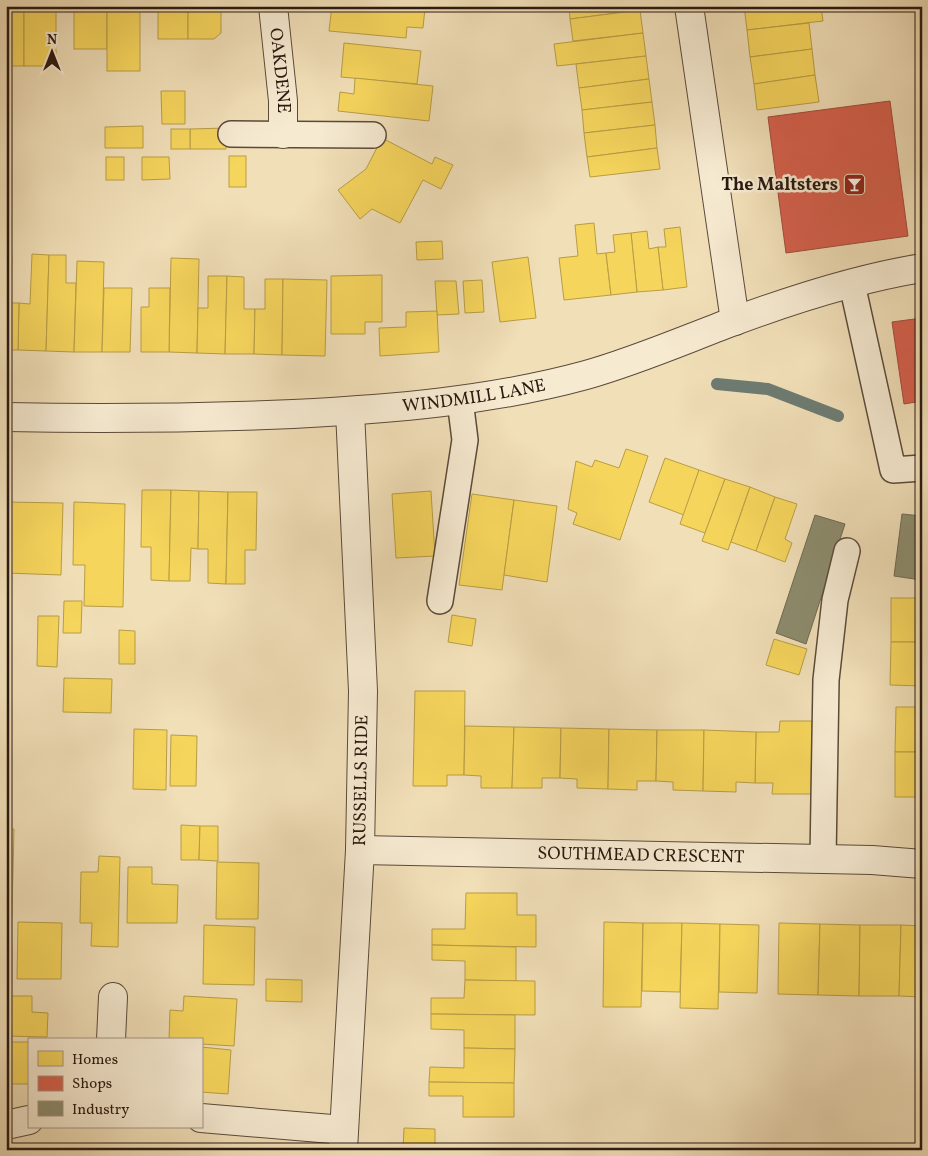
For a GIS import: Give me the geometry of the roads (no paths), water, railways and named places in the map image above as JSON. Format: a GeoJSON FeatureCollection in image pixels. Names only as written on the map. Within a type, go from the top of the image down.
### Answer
{"type":"FeatureCollection","features":[{"type":"Feature","properties":{"kind":"street","name":"OAKDENE"},"geometry":{"type":"LineString","coordinates":[[273,6],[283,101],[283,134]]}},
{"type":"Feature","properties":{"kind":"street"},"geometry":{"type":"LineString","coordinates":[[689,6],[735,321]]}},
{"type":"Feature","properties":{"kind":"street","name":"WINDMILL LANE"},"geometry":{"type":"LineString","coordinates":[[6,417],[197,418],[350,411],[460,400],[530,388],[586,375],[639,358],[735,321],[794,301],[852,284],[922,268]]}},
{"type":"Feature","properties":{"kind":"street","name":"RUSSELLS RIDE"},"geometry":{"type":"LineString","coordinates":[[344,1140],[360,850],[363,692],[350,411]]}},
{"type":"Feature","properties":{"kind":"street","name":"SOUTHMEAD CRESCENT"},"geometry":{"type":"LineString","coordinates":[[360,850],[872,860],[922,864]]}},
{"type":"Feature","properties":{"kind":"street"},"geometry":{"type":"LineString","coordinates":[[111,1038],[113,997]]}},
{"type":"Feature","properties":{"kind":"street"},"geometry":{"type":"LineString","coordinates":[[202,1118],[344,1140]]}},
{"type":"Feature","properties":{"kind":"street"},"geometry":{"type":"LineString","coordinates":[[6,1125],[28,1120]]}},
{"type":"Feature","properties":{"kind":"lane"},"geometry":{"type":"LineString","coordinates":[[231,134],[373,135]]}},
{"type":"Feature","properties":{"kind":"lane"},"geometry":{"type":"LineString","coordinates":[[852,284],[893,470],[922,468]]}},
{"type":"Feature","properties":{"kind":"lane"},"geometry":{"type":"LineString","coordinates":[[440,601],[465,440],[460,400]]}},
{"type":"Feature","properties":{"kind":"lane"},"geometry":{"type":"LineString","coordinates":[[823,859],[826,680],[835,600],[847,551]]}},
{"type":"Feature","properties":{"kind":"waterway"},"geometry":{"type":"LineString","coordinates":[[717,384],[768,389],[838,416]]}},
{"type":"Feature","properties":{"kind":"place","name":"The Maltsters"},"geometry":{"type":"Point","coordinates":[854,185]}}]}
